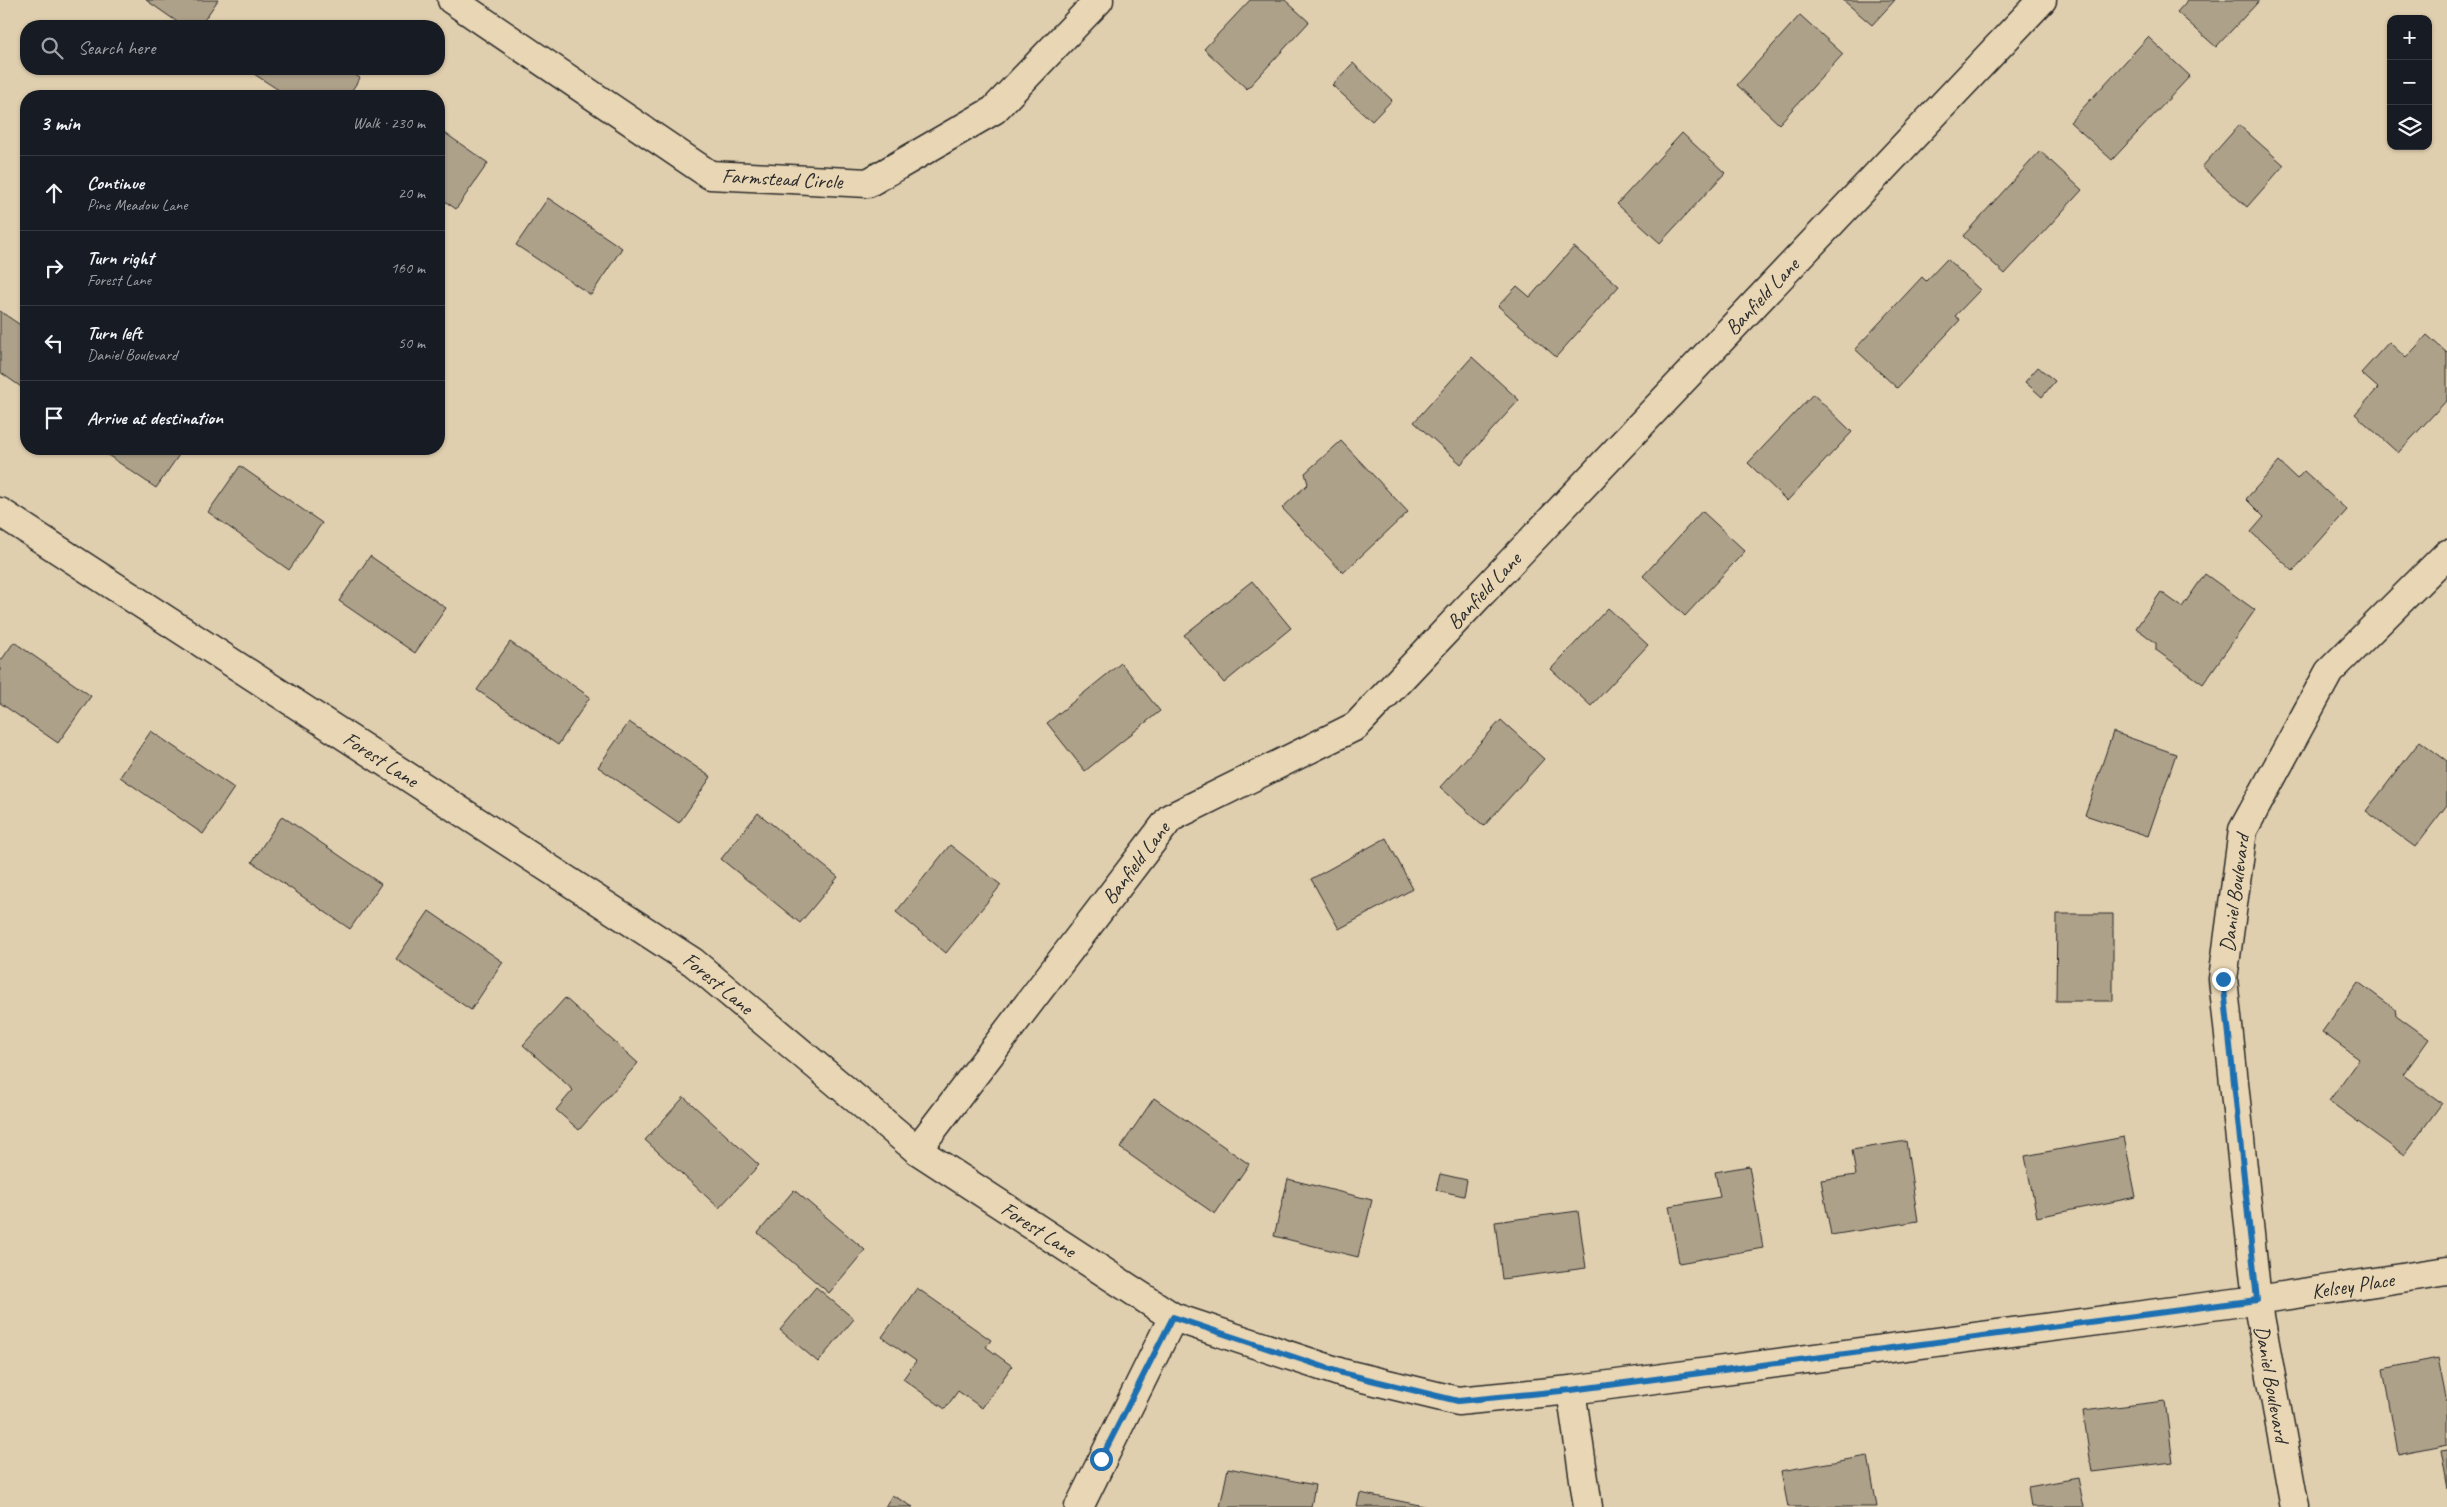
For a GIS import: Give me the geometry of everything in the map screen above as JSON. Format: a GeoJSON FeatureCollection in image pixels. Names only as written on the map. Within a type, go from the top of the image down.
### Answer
{"type":"FeatureCollection","features":[{"type":"Feature","properties":{"kind":"street","name":"Farmstead Circle"},"geometry":{"type":"LineString","coordinates":[[452,0],[710,174],[868,183],[994,110],[1099,0]]}},
{"type":"Feature","properties":{"kind":"street","name":"Banfield Lane"},"geometry":{"type":"LineString","coordinates":[[916,1150],[1170,818],[1356,726],[2042,0]]}},
{"type":"Feature","properties":{"kind":"street","name":"Forest Lane"},"geometry":{"type":"LineString","coordinates":[[0,512],[693,962],[916,1150],[1173,1317],[1342,1373],[1458,1401],[1571,1390],[2257,1300]]}},
{"type":"Feature","properties":{"kind":"street","name":"Daniel Boulevard"},"geometry":{"type":"LineString","coordinates":[[2295,1507],[2257,1300],[2223,979],[2243,830],[2329,672],[2447,554]]}},
{"type":"Feature","properties":{"kind":"street","name":"Kelsey Place"},"geometry":{"type":"LineString","coordinates":[[2257,1300],[2447,1272]]}},
{"type":"Feature","properties":{"kind":"street"},"geometry":{"type":"LineString","coordinates":[[1079,1507],[1173,1317]]}},
{"type":"Feature","properties":{"kind":"street"},"geometry":{"type":"LineString","coordinates":[[1571,1390],[1588,1507]]}},
{"type":"Feature","properties":{"kind":"building"},"geometry":{"type":"Polygon","coordinates":[[[146,0],[218,0],[204,20],[174,20],[146,0]]]}},
{"type":"Feature","properties":{"kind":"building"},"geometry":{"type":"Polygon","coordinates":[[[1250,0],[1285,0],[1309,22],[1247,89],[1204,49],[1250,0]]]}},
{"type":"Feature","properties":{"kind":"building"},"geometry":{"type":"Polygon","coordinates":[[[1843,0],[1895,0],[1872,25],[1843,0]]]}},
{"type":"Feature","properties":{"kind":"building"},"geometry":{"type":"Polygon","coordinates":[[[2188,0],[2260,0],[2216,47],[2177,12],[2188,0]]]}},
{"type":"Feature","properties":{"kind":"building"},"geometry":{"type":"Polygon","coordinates":[[[1800,15],[1843,54],[1779,124],[1737,85],[1800,15]]]}},
{"type":"Feature","properties":{"kind":"building"},"geometry":{"type":"Polygon","coordinates":[[[2148,37],[2190,76],[2112,160],[2070,122],[2148,37]]]}},
{"type":"Feature","properties":{"kind":"building"},"geometry":{"type":"Polygon","coordinates":[[[1353,63],[1392,100],[1372,121],[1332,85],[1353,63]]]}},
{"type":"Feature","properties":{"kind":"building"},"geometry":{"type":"Polygon","coordinates":[[[256,75],[355,75],[360,78],[352,90],[279,90],[256,75]]]}},
{"type":"Feature","properties":{"kind":"building"},"geometry":{"type":"Polygon","coordinates":[[[2239,125],[2284,165],[2247,207],[2202,167],[2239,125]]]}},
{"type":"Feature","properties":{"kind":"building"},"geometry":{"type":"Polygon","coordinates":[[[445,133],[488,163],[456,209],[445,201],[445,133]]]}},
{"type":"Feature","properties":{"kind":"building"},"geometry":{"type":"Polygon","coordinates":[[[1682,133],[1725,173],[1660,243],[1617,204],[1682,133]]]}},
{"type":"Feature","properties":{"kind":"building"},"geometry":{"type":"Polygon","coordinates":[[[2040,151],[2082,190],[2005,274],[1963,236],[2040,151]]]}},
{"type":"Feature","properties":{"kind":"building"},"geometry":{"type":"Polygon","coordinates":[[[548,198],[622,248],[591,295],[516,245],[548,198]]]}},
{"type":"Feature","properties":{"kind":"building"},"geometry":{"type":"Polygon","coordinates":[[[1574,247],[1619,286],[1556,357],[1498,306],[1517,286],[1530,297],[1574,247]]]}},
{"type":"Feature","properties":{"kind":"building"},"geometry":{"type":"Polygon","coordinates":[[[1947,259],[1980,290],[1955,316],[1960,320],[1897,388],[1855,349],[1922,277],[1926,281],[1947,259]]]}},
{"type":"Feature","properties":{"kind":"building"},"geometry":{"type":"Polygon","coordinates":[[[0,311],[20,325],[20,386],[0,372],[0,311]]]}},
{"type":"Feature","properties":{"kind":"building"},"geometry":{"type":"Polygon","coordinates":[[[2427,335],[2447,353],[2447,400],[2398,453],[2355,414],[2378,388],[2361,373],[2389,342],[2406,358],[2427,335]]]}},
{"type":"Feature","properties":{"kind":"building"},"geometry":{"type":"Polygon","coordinates":[[[1472,357],[1519,400],[1461,464],[1414,422],[1472,357]]]}},
{"type":"Feature","properties":{"kind":"building"},"geometry":{"type":"Polygon","coordinates":[[[2038,367],[2055,381],[2042,397],[2025,382],[2038,367]]]}},
{"type":"Feature","properties":{"kind":"building"},"geometry":{"type":"Polygon","coordinates":[[[1813,394],[1852,432],[1787,501],[1748,463],[1813,394]]]}},
{"type":"Feature","properties":{"kind":"building"},"geometry":{"type":"Polygon","coordinates":[[[1341,441],[1408,512],[1343,573],[1282,508],[1308,484],[1305,473],[1341,441]]]}},
{"type":"Feature","properties":{"kind":"building"},"geometry":{"type":"Polygon","coordinates":[[[108,455],[179,455],[156,488],[108,455]]]}},
{"type":"Feature","properties":{"kind":"building"},"geometry":{"type":"Polygon","coordinates":[[[2279,462],[2297,479],[2304,471],[2347,510],[2293,571],[2251,532],[2264,517],[2246,499],[2279,462]]]}},
{"type":"Feature","properties":{"kind":"building"},"geometry":{"type":"Polygon","coordinates":[[[240,466],[322,523],[289,570],[208,512],[240,466]]]}},
{"type":"Feature","properties":{"kind":"building"},"geometry":{"type":"Polygon","coordinates":[[[1702,511],[1745,551],[1685,616],[1643,576],[1702,511]]]}},
{"type":"Feature","properties":{"kind":"building"},"geometry":{"type":"Polygon","coordinates":[[[370,556],[446,608],[415,653],[339,601],[370,556]]]}},
{"type":"Feature","properties":{"kind":"building"},"geometry":{"type":"Polygon","coordinates":[[[2205,574],[2255,610],[2203,684],[2156,650],[2156,643],[2136,628],[2161,592],[2182,607],[2205,574]]]}},
{"type":"Feature","properties":{"kind":"building"},"geometry":{"type":"Polygon","coordinates":[[[1252,581],[1291,628],[1224,683],[1184,635],[1252,581]]]}},
{"type":"Feature","properties":{"kind":"building"},"geometry":{"type":"Polygon","coordinates":[[[1608,608],[1648,645],[1591,706],[1551,669],[1608,608]]]}},
{"type":"Feature","properties":{"kind":"building"},"geometry":{"type":"Polygon","coordinates":[[[14,642],[91,696],[58,743],[0,703],[0,662],[14,642]]]}},
{"type":"Feature","properties":{"kind":"building"},"geometry":{"type":"Polygon","coordinates":[[[510,642],[590,697],[558,745],[477,690],[510,642]]]}},
{"type":"Feature","properties":{"kind":"building"},"geometry":{"type":"Polygon","coordinates":[[[1121,663],[1160,711],[1085,771],[1047,723],[1121,663]]]}},
{"type":"Feature","properties":{"kind":"building"},"geometry":{"type":"Polygon","coordinates":[[[1501,720],[1544,759],[1484,826],[1440,787],[1501,720]]]}},
{"type":"Feature","properties":{"kind":"building"},"geometry":{"type":"Polygon","coordinates":[[[629,722],[711,777],[679,823],[598,767],[629,722]]]}},
{"type":"Feature","properties":{"kind":"building"},"geometry":{"type":"Polygon","coordinates":[[[151,731],[234,788],[203,834],[120,777],[151,731]]]}},
{"type":"Feature","properties":{"kind":"building"},"geometry":{"type":"Polygon","coordinates":[[[2113,732],[2176,754],[2148,836],[2085,815],[2113,732]]]}},
{"type":"Feature","properties":{"kind":"building"},"geometry":{"type":"Polygon","coordinates":[[[2420,741],[2447,761],[2447,805],[2415,847],[2366,811],[2420,741]]]}},
{"type":"Feature","properties":{"kind":"building"},"geometry":{"type":"Polygon","coordinates":[[[758,813],[838,877],[800,923],[721,859],[758,813]]]}},
{"type":"Feature","properties":{"kind":"building"},"geometry":{"type":"Polygon","coordinates":[[[282,816],[381,884],[350,929],[252,862],[282,816]]]}},
{"type":"Feature","properties":{"kind":"building"},"geometry":{"type":"Polygon","coordinates":[[[1386,838],[1413,889],[1339,929],[1311,879],[1386,838]]]}},
{"type":"Feature","properties":{"kind":"building"},"geometry":{"type":"Polygon","coordinates":[[[950,845],[1001,885],[946,953],[896,912],[950,845]]]}},
{"type":"Feature","properties":{"kind":"building"},"geometry":{"type":"Polygon","coordinates":[[[429,911],[503,962],[471,1010],[396,959],[429,911]]]}},
{"type":"Feature","properties":{"kind":"building"},"geometry":{"type":"Polygon","coordinates":[[[2057,914],[2113,914],[2113,1001],[2056,1001],[2057,914]]]}},
{"type":"Feature","properties":{"kind":"building"},"geometry":{"type":"Polygon","coordinates":[[[2358,982],[2395,1009],[2396,1015],[2429,1039],[2403,1075],[2442,1103],[2404,1155],[2329,1101],[2359,1059],[2322,1032],[2358,982]]]}},
{"type":"Feature","properties":{"kind":"building"},"geometry":{"type":"Polygon","coordinates":[[[565,998],[638,1063],[579,1130],[556,1110],[573,1090],[523,1045],[565,998]]]}},
{"type":"Feature","properties":{"kind":"building"},"geometry":{"type":"Polygon","coordinates":[[[684,1097],[759,1165],[719,1208],[645,1140],[684,1097]]]}},
{"type":"Feature","properties":{"kind":"building"},"geometry":{"type":"Polygon","coordinates":[[[1154,1098],[1249,1164],[1215,1214],[1120,1148],[1154,1098]]]}},
{"type":"Feature","properties":{"kind":"building"},"geometry":{"type":"Polygon","coordinates":[[[2124,1137],[2136,1197],[2037,1217],[2025,1156],[2124,1137]]]}},
{"type":"Feature","properties":{"kind":"building"},"geometry":{"type":"Polygon","coordinates":[[[1906,1141],[1918,1221],[1831,1235],[1821,1180],[1856,1175],[1852,1150],[1906,1141]]]}},
{"type":"Feature","properties":{"kind":"building"},"geometry":{"type":"Polygon","coordinates":[[[1749,1166],[1763,1248],[1679,1263],[1669,1206],[1720,1197],[1715,1172],[1749,1166]]]}},
{"type":"Feature","properties":{"kind":"building"},"geometry":{"type":"Polygon","coordinates":[[[1440,1174],[1467,1180],[1464,1196],[1436,1190],[1440,1174]]]}},
{"type":"Feature","properties":{"kind":"building"},"geometry":{"type":"Polygon","coordinates":[[[1288,1179],[1372,1200],[1358,1257],[1274,1236],[1288,1179]]]}},
{"type":"Feature","properties":{"kind":"building"},"geometry":{"type":"Polygon","coordinates":[[[794,1190],[865,1250],[829,1293],[758,1233],[794,1190]]]}},
{"type":"Feature","properties":{"kind":"building"},"geometry":{"type":"Polygon","coordinates":[[[1578,1211],[1586,1268],[1502,1279],[1495,1222],[1578,1211]]]}},
{"type":"Feature","properties":{"kind":"building"},"geometry":{"type":"Polygon","coordinates":[[[816,1287],[854,1319],[818,1362],[780,1330],[816,1287]]]}},
{"type":"Feature","properties":{"kind":"building"},"geometry":{"type":"Polygon","coordinates":[[[917,1288],[991,1340],[986,1347],[1012,1366],[982,1408],[958,1391],[945,1409],[903,1379],[916,1361],[882,1337],[917,1288]]]}},
{"type":"Feature","properties":{"kind":"building"},"geometry":{"type":"Polygon","coordinates":[[[2438,1358],[2447,1403],[2447,1444],[2398,1454],[2383,1369],[2438,1358]]]}},
{"type":"Feature","properties":{"kind":"building"},"geometry":{"type":"Polygon","coordinates":[[[2165,1401],[2173,1462],[2092,1472],[2083,1411],[2165,1401]]]}},
{"type":"Feature","properties":{"kind":"building"},"geometry":{"type":"Polygon","coordinates":[[[2447,1449],[2447,1489],[2440,1450],[2447,1449]]]}},
{"type":"Feature","properties":{"kind":"building"},"geometry":{"type":"Polygon","coordinates":[[[1868,1456],[1877,1507],[1788,1507],[1781,1471],[1868,1456]]]}},
{"type":"Feature","properties":{"kind":"building"},"geometry":{"type":"Polygon","coordinates":[[[1228,1468],[1315,1485],[1311,1507],[1220,1507],[1228,1468]]]}},
{"type":"Feature","properties":{"kind":"building"},"geometry":{"type":"Polygon","coordinates":[[[2078,1478],[2084,1507],[2031,1507],[2028,1487],[2078,1478]]]}},
{"type":"Feature","properties":{"kind":"building"},"geometry":{"type":"Polygon","coordinates":[[[1360,1493],[1429,1507],[1357,1507],[1360,1493]]]}},
{"type":"Feature","properties":{"kind":"building"},"geometry":{"type":"Polygon","coordinates":[[[892,1495],[913,1507],[885,1507],[892,1495]]]}},
{"type":"Feature","properties":{"kind":"route"},"geometry":{"type":"LineString","coordinates":[[1101,1459],[1173,1317],[1342,1373],[1458,1401],[1571,1390],[2257,1300],[2223,979]]}}]}
